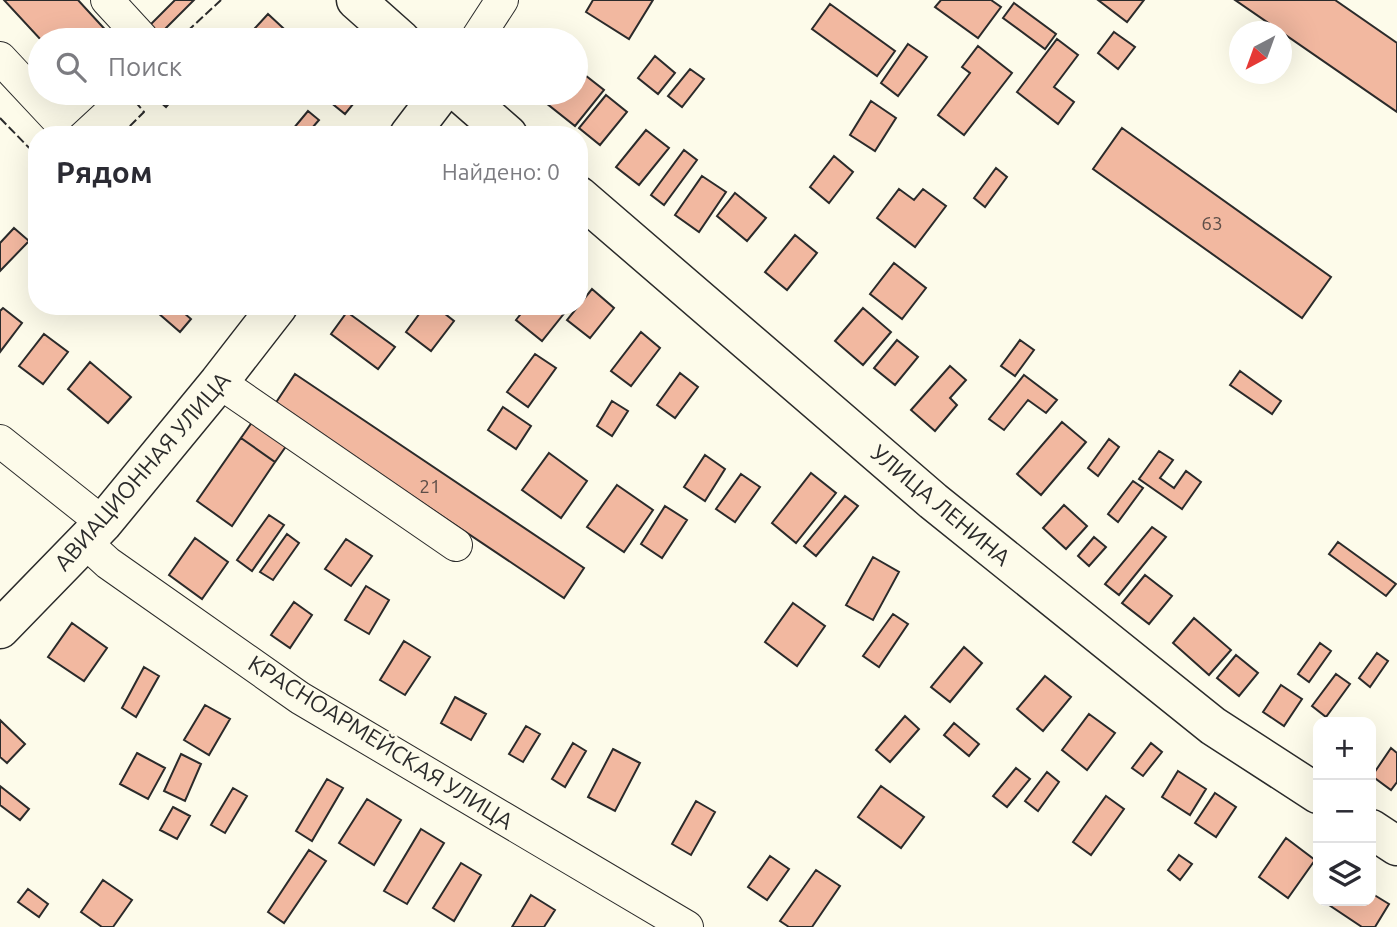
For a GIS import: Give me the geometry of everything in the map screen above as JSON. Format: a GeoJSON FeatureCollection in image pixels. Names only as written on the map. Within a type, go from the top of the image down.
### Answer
{"type":"FeatureCollection","features":[{"type":"Feature","properties":{"kind":"main road"},"geometry":{"type":"LineString","coordinates":[[356,0],[388,28]]}},
{"type":"Feature","properties":{"kind":"main road"},"geometry":{"type":"LineString","coordinates":[[416,126],[432,105]]}},
{"type":"Feature","properties":{"kind":"main road"},"geometry":{"type":"LineString","coordinates":[[474,105],[498,126]]}},
{"type":"Feature","properties":{"kind":"main road","name":"УЛИЦА ЛЕНИНА"},"geometry":{"type":"LineString","coordinates":[[588,204],[933,501],[1213,726],[1313,791]]}},
{"type":"Feature","properties":{"kind":"main road","name":"АВИАЦИОННАЯ УЛИЦА"},"geometry":{"type":"LineString","coordinates":[[0,629],[94,533],[271,315]]}},
{"type":"Feature","properties":{"kind":"main road"},"geometry":{"type":"LineString","coordinates":[[1376,832],[1397,846]]}},
{"type":"Feature","properties":{"kind":"street"},"geometry":{"type":"LineString","coordinates":[[107,0],[133,28]]}},
{"type":"Feature","properties":{"kind":"street"},"geometry":{"type":"LineString","coordinates":[[484,28],[502,0]]}},
{"type":"Feature","properties":{"kind":"street"},"geometry":{"type":"LineString","coordinates":[[0,58],[28,88]]}},
{"type":"Feature","properties":{"kind":"street"},"geometry":{"type":"LineString","coordinates":[[44,105],[56,118],[70,105]]}},
{"type":"Feature","properties":{"kind":"street"},"geometry":{"type":"LineString","coordinates":[[219,382],[456,545]]}},
{"type":"Feature","properties":{"kind":"street","name":"КРАСНОАРМЕЙСКАЯ УЛИЦА"},"geometry":{"type":"LineString","coordinates":[[0,441],[94,533],[108,563],[300,698],[687,927]]}},
{"type":"Feature","properties":{"kind":"building"},"geometry":{"type":"Polygon","coordinates":[[[4,0],[78,0],[104,28],[30,28],[4,0]]]}},
{"type":"Feature","properties":{"kind":"building"},"geometry":{"type":"Polygon","coordinates":[[[175,0],[194,0],[166,28],[149,26],[175,0]]]}},
{"type":"Feature","properties":{"kind":"building"},"geometry":{"type":"Polygon","coordinates":[[[593,0],[653,0],[629,39],[586,12],[593,0]]]}},
{"type":"Feature","properties":{"kind":"building"},"geometry":{"type":"Polygon","coordinates":[[[941,0],[991,0],[1001,7],[978,38],[935,7],[941,0]]]}},
{"type":"Feature","properties":{"kind":"building"},"geometry":{"type":"Polygon","coordinates":[[[1098,0],[1144,0],[1127,22],[1098,0]]]}},
{"type":"Feature","properties":{"kind":"building"},"geometry":{"type":"Polygon","coordinates":[[[1235,0],[1335,0],[1397,43],[1397,112],[1292,39],[1292,21],[1265,21],[1235,0]]]}},
{"type":"Feature","properties":{"kind":"building"},"geometry":{"type":"Polygon","coordinates":[[[1014,3],[1056,34],[1045,49],[1003,18],[1014,3]]]}},
{"type":"Feature","properties":{"kind":"building"},"geometry":{"type":"Polygon","coordinates":[[[830,4],[895,51],[877,76],[812,29],[830,4]]]}},
{"type":"Feature","properties":{"kind":"building"},"geometry":{"type":"Polygon","coordinates":[[[268,14],[283,28],[255,28],[268,14]]]}},
{"type":"Feature","properties":{"kind":"building"},"geometry":{"type":"Polygon","coordinates":[[[1114,32],[1135,47],[1118,69],[1098,53],[1114,32]]]}},
{"type":"Feature","properties":{"kind":"building"},"geometry":{"type":"Polygon","coordinates":[[[1057,39],[1078,55],[1054,87],[1074,102],[1058,124],[1017,92],[1057,39]]]}},
{"type":"Feature","properties":{"kind":"building"},"geometry":{"type":"Polygon","coordinates":[[[908,44],[927,57],[898,96],[881,83],[908,44]]]}},
{"type":"Feature","properties":{"kind":"building"},"geometry":{"type":"Polygon","coordinates":[[[978,46],[1012,73],[964,135],[938,115],[970,73],[962,67],[978,46]]]}},
{"type":"Feature","properties":{"kind":"building"},"geometry":{"type":"Polygon","coordinates":[[[655,56],[675,73],[658,94],[638,78],[655,56]]]}},
{"type":"Feature","properties":{"kind":"building"},"geometry":{"type":"Polygon","coordinates":[[[690,69],[704,79],[682,107],[668,96],[690,69]]]}},
{"type":"Feature","properties":{"kind":"building"},"geometry":{"type":"Polygon","coordinates":[[[588,77],[604,90],[575,126],[549,105],[588,105],[588,77]]]}},
{"type":"Feature","properties":{"kind":"building"},"geometry":{"type":"Polygon","coordinates":[[[606,95],[627,112],[600,145],[588,135],[588,126],[581,126],[606,95]]]}},
{"type":"Feature","properties":{"kind":"building"},"geometry":{"type":"Polygon","coordinates":[[[871,101],[896,118],[875,151],[850,135],[871,101]]]}},
{"type":"Feature","properties":{"kind":"building"},"geometry":{"type":"Polygon","coordinates":[[[334,105],[352,105],[345,114],[334,105]]]}},
{"type":"Feature","properties":{"kind":"building"},"geometry":{"type":"Polygon","coordinates":[[[308,111],[319,120],[314,126],[296,126],[308,111]]]}},
{"type":"Feature","properties":{"kind":"building"},"geometry":{"type":"Polygon","coordinates":[[[1122,128],[1331,277],[1302,318],[1093,169],[1122,128]]]}},
{"type":"Feature","properties":{"kind":"building"},"geometry":{"type":"Polygon","coordinates":[[[646,130],[669,148],[639,185],[616,167],[646,130]]]}},
{"type":"Feature","properties":{"kind":"building"},"geometry":{"type":"Polygon","coordinates":[[[684,150],[697,160],[664,205],[651,195],[684,150]]]}},
{"type":"Feature","properties":{"kind":"building"},"geometry":{"type":"Polygon","coordinates":[[[834,156],[853,172],[829,203],[810,187],[834,156]]]}},
{"type":"Feature","properties":{"kind":"building"},"geometry":{"type":"Polygon","coordinates":[[[996,168],[1007,177],[985,207],[974,198],[996,168]]]}},
{"type":"Feature","properties":{"kind":"building"},"geometry":{"type":"Polygon","coordinates":[[[702,176],[726,192],[699,232],[675,215],[702,176]]]}},
{"type":"Feature","properties":{"kind":"building"},"geometry":{"type":"Polygon","coordinates":[[[899,189],[914,200],[923,189],[946,206],[915,247],[877,218],[899,189]]]}},
{"type":"Feature","properties":{"kind":"building"},"geometry":{"type":"Polygon","coordinates":[[[735,193],[766,218],[747,241],[717,216],[735,193]]]}},
{"type":"Feature","properties":{"kind":"building"},"geometry":{"type":"Polygon","coordinates":[[[14,228],[28,240],[0,271],[0,243],[14,228]]]}},
{"type":"Feature","properties":{"kind":"building"},"geometry":{"type":"Polygon","coordinates":[[[795,235],[817,253],[787,290],[765,272],[795,235]]]}},
{"type":"Feature","properties":{"kind":"building"},"geometry":{"type":"Polygon","coordinates":[[[894,263],[926,288],[902,319],[870,294],[894,263]]]}},
{"type":"Feature","properties":{"kind":"building"},"geometry":{"type":"Polygon","coordinates":[[[592,289],[614,308],[590,338],[567,320],[571,315],[588,315],[588,294],[592,289]]]}},
{"type":"Feature","properties":{"kind":"building"},"geometry":{"type":"Polygon","coordinates":[[[3,308],[22,323],[0,352],[0,311],[3,308]]]}},
{"type":"Feature","properties":{"kind":"building"},"geometry":{"type":"Polygon","coordinates":[[[863,308],[891,332],[863,365],[835,341],[863,308]]]}},
{"type":"Feature","properties":{"kind":"building"},"geometry":{"type":"Polygon","coordinates":[[[160,315],[186,315],[191,319],[180,332],[160,315]]]}},
{"type":"Feature","properties":{"kind":"building"},"geometry":{"type":"Polygon","coordinates":[[[345,315],[351,315],[395,347],[378,369],[331,334],[345,315]]]}},
{"type":"Feature","properties":{"kind":"building"},"geometry":{"type":"Polygon","coordinates":[[[418,315],[446,315],[454,321],[431,351],[406,332],[418,315]]]}},
{"type":"Feature","properties":{"kind":"building"},"geometry":{"type":"Polygon","coordinates":[[[520,315],[563,315],[542,341],[516,320],[520,315]]]}},
{"type":"Feature","properties":{"kind":"building"},"geometry":{"type":"Polygon","coordinates":[[[641,332],[660,348],[631,386],[611,371],[641,332]]]}},
{"type":"Feature","properties":{"kind":"building"},"geometry":{"type":"Polygon","coordinates":[[[44,334],[68,352],[43,384],[19,366],[44,334]]]}},
{"type":"Feature","properties":{"kind":"building"},"geometry":{"type":"Polygon","coordinates":[[[897,340],[918,357],[895,385],[874,368],[897,340]]]}},
{"type":"Feature","properties":{"kind":"building"},"geometry":{"type":"Polygon","coordinates":[[[1020,340],[1034,350],[1015,376],[1001,366],[1020,340]]]}},
{"type":"Feature","properties":{"kind":"building"},"geometry":{"type":"Polygon","coordinates":[[[535,354],[556,368],[528,407],[507,392],[535,354]]]}},
{"type":"Feature","properties":{"kind":"building"},"geometry":{"type":"Polygon","coordinates":[[[90,362],[131,397],[108,423],[68,389],[90,362]]]}},
{"type":"Feature","properties":{"kind":"building"},"geometry":{"type":"Polygon","coordinates":[[[950,366],[966,380],[950,398],[957,405],[935,431],[911,410],[950,366]]]}},
{"type":"Feature","properties":{"kind":"building"},"geometry":{"type":"Polygon","coordinates":[[[1240,371],[1281,401],[1272,414],[1230,385],[1240,371]]]}},
{"type":"Feature","properties":{"kind":"building"},"geometry":{"type":"Polygon","coordinates":[[[680,373],[698,387],[675,418],[657,405],[680,373]]]}},
{"type":"Feature","properties":{"kind":"building"},"geometry":{"type":"Polygon","coordinates":[[[295,374],[584,568],[564,598],[275,404],[295,374]]]}},
{"type":"Feature","properties":{"kind":"building"},"geometry":{"type":"Polygon","coordinates":[[[1024,375],[1057,400],[1046,413],[1028,400],[1004,430],[989,419],[1024,375]]]}},
{"type":"Feature","properties":{"kind":"building"},"geometry":{"type":"Polygon","coordinates":[[[612,401],[628,411],[612,436],[597,426],[612,401]]]}},
{"type":"Feature","properties":{"kind":"building"},"geometry":{"type":"Polygon","coordinates":[[[503,407],[531,426],[516,449],[488,430],[503,407]]]}},
{"type":"Feature","properties":{"kind":"building"},"geometry":{"type":"Polygon","coordinates":[[[255,418],[289,442],[275,462],[241,438],[255,418]]]}},
{"type":"Feature","properties":{"kind":"building"},"geometry":{"type":"Polygon","coordinates":[[[1062,422],[1086,442],[1041,495],[1017,474],[1062,422]]]}},
{"type":"Feature","properties":{"kind":"building"},"geometry":{"type":"Polygon","coordinates":[[[241,438],[275,462],[232,526],[197,501],[241,438]]]}},
{"type":"Feature","properties":{"kind":"building"},"geometry":{"type":"Polygon","coordinates":[[[1109,439],[1119,447],[1098,476],[1088,468],[1109,439]]]}},
{"type":"Feature","properties":{"kind":"building"},"geometry":{"type":"Polygon","coordinates":[[[1159,451],[1173,460],[1160,478],[1174,488],[1186,471],[1201,482],[1182,509],[1139,479],[1159,451]]]}},
{"type":"Feature","properties":{"kind":"building"},"geometry":{"type":"Polygon","coordinates":[[[549,453],[587,481],[561,518],[522,490],[549,453]]]}},
{"type":"Feature","properties":{"kind":"building"},"geometry":{"type":"Polygon","coordinates":[[[705,455],[725,469],[705,501],[684,487],[705,455]]]}},
{"type":"Feature","properties":{"kind":"building"},"geometry":{"type":"Polygon","coordinates":[[[811,473],[836,493],[796,543],[772,523],[811,473]]]}},
{"type":"Feature","properties":{"kind":"building"},"geometry":{"type":"Polygon","coordinates":[[[741,474],[760,487],[735,522],[716,509],[741,474]]]}},
{"type":"Feature","properties":{"kind":"building"},"geometry":{"type":"Polygon","coordinates":[[[1133,481],[1143,488],[1118,522],[1108,514],[1133,481]]]}},
{"type":"Feature","properties":{"kind":"building"},"geometry":{"type":"Polygon","coordinates":[[[617,485],[653,510],[624,552],[587,527],[617,485]]]}},
{"type":"Feature","properties":{"kind":"building"},"geometry":{"type":"Polygon","coordinates":[[[845,496],[858,506],[816,556],[804,546],[845,496]]]}},
{"type":"Feature","properties":{"kind":"building"},"geometry":{"type":"Polygon","coordinates":[[[1064,505],[1087,526],[1066,549],[1043,528],[1064,505]]]}},
{"type":"Feature","properties":{"kind":"building"},"geometry":{"type":"Polygon","coordinates":[[[665,506],[687,520],[662,558],[641,544],[665,506]]]}},
{"type":"Feature","properties":{"kind":"building"},"geometry":{"type":"Polygon","coordinates":[[[269,515],[284,525],[252,571],[237,560],[269,515]]]}},
{"type":"Feature","properties":{"kind":"building"},"geometry":{"type":"Polygon","coordinates":[[[1152,527],[1166,537],[1119,595],[1105,584],[1152,527]]]}},
{"type":"Feature","properties":{"kind":"building"},"geometry":{"type":"Polygon","coordinates":[[[287,534],[299,543],[273,580],[260,572],[287,534]]]}},
{"type":"Feature","properties":{"kind":"building"},"geometry":{"type":"Polygon","coordinates":[[[1094,537],[1106,547],[1089,566],[1078,556],[1094,537]]]}},
{"type":"Feature","properties":{"kind":"building"},"geometry":{"type":"Polygon","coordinates":[[[195,538],[228,562],[202,599],[169,575],[195,538]]]}},
{"type":"Feature","properties":{"kind":"building"},"geometry":{"type":"Polygon","coordinates":[[[346,539],[372,556],[351,586],[325,569],[346,539]]]}},
{"type":"Feature","properties":{"kind":"building"},"geometry":{"type":"Polygon","coordinates":[[[1338,542],[1396,584],[1386,596],[1329,554],[1338,542]]]}},
{"type":"Feature","properties":{"kind":"building"},"geometry":{"type":"Polygon","coordinates":[[[873,557],[899,572],[873,620],[846,605],[873,557]]]}},
{"type":"Feature","properties":{"kind":"building"},"geometry":{"type":"Polygon","coordinates":[[[1145,575],[1172,596],[1149,624],[1122,603],[1145,575]]]}},
{"type":"Feature","properties":{"kind":"building"},"geometry":{"type":"Polygon","coordinates":[[[366,586],[389,600],[369,634],[345,620],[366,586]]]}},
{"type":"Feature","properties":{"kind":"building"},"geometry":{"type":"Polygon","coordinates":[[[294,602],[312,615],[290,648],[271,635],[294,602]]]}},
{"type":"Feature","properties":{"kind":"building"},"geometry":{"type":"Polygon","coordinates":[[[793,603],[825,626],[797,666],[765,642],[793,603]]]}},
{"type":"Feature","properties":{"kind":"building"},"geometry":{"type":"Polygon","coordinates":[[[893,614],[908,624],[879,667],[863,656],[893,614]]]}},
{"type":"Feature","properties":{"kind":"building"},"geometry":{"type":"Polygon","coordinates":[[[1194,618],[1231,650],[1209,675],[1173,643],[1194,618]]]}},
{"type":"Feature","properties":{"kind":"building"},"geometry":{"type":"Polygon","coordinates":[[[72,623],[107,648],[84,681],[48,657],[72,623]]]}},
{"type":"Feature","properties":{"kind":"building"},"geometry":{"type":"Polygon","coordinates":[[[404,641],[430,657],[405,695],[380,680],[404,641]]]}},
{"type":"Feature","properties":{"kind":"building"},"geometry":{"type":"Polygon","coordinates":[[[1320,643],[1331,651],[1309,682],[1298,674],[1320,643]]]}},
{"type":"Feature","properties":{"kind":"building"},"geometry":{"type":"Polygon","coordinates":[[[964,647],[982,663],[950,702],[931,687],[964,647]]]}},
{"type":"Feature","properties":{"kind":"building"},"geometry":{"type":"Polygon","coordinates":[[[1377,653],[1388,661],[1370,687],[1359,678],[1377,653]]]}},
{"type":"Feature","properties":{"kind":"building"},"geometry":{"type":"Polygon","coordinates":[[[1236,655],[1258,673],[1239,696],[1217,678],[1236,655]]]}},
{"type":"Feature","properties":{"kind":"building"},"geometry":{"type":"Polygon","coordinates":[[[144,667],[159,676],[136,717],[122,708],[144,667]]]}},
{"type":"Feature","properties":{"kind":"building"},"geometry":{"type":"Polygon","coordinates":[[[1336,674],[1350,684],[1326,717],[1312,706],[1336,674]]]}},
{"type":"Feature","properties":{"kind":"building"},"geometry":{"type":"Polygon","coordinates":[[[1045,676],[1071,697],[1043,731],[1017,709],[1045,676]]]}},
{"type":"Feature","properties":{"kind":"building"},"geometry":{"type":"Polygon","coordinates":[[[1281,685],[1302,699],[1284,726],[1263,712],[1281,685]]]}},
{"type":"Feature","properties":{"kind":"building"},"geometry":{"type":"Polygon","coordinates":[[[455,697],[486,714],[471,740],[441,723],[455,697]]]}},
{"type":"Feature","properties":{"kind":"building"},"geometry":{"type":"Polygon","coordinates":[[[205,705],[230,719],[209,755],[184,740],[205,705]]]}},
{"type":"Feature","properties":{"kind":"building"},"geometry":{"type":"Polygon","coordinates":[[[1089,714],[1115,733],[1087,770],[1062,750],[1089,714]]]}},
{"type":"Feature","properties":{"kind":"building"},"geometry":{"type":"Polygon","coordinates":[[[905,716],[919,729],[890,762],[876,750],[905,716]]]}},
{"type":"Feature","properties":{"kind":"building"},"geometry":{"type":"Polygon","coordinates":[[[0,720],[25,744],[7,763],[0,757],[0,720]]]}},
{"type":"Feature","properties":{"kind":"building"},"geometry":{"type":"Polygon","coordinates":[[[954,723],[979,744],[969,756],[944,735],[954,723]]]}},
{"type":"Feature","properties":{"kind":"building"},"geometry":{"type":"Polygon","coordinates":[[[526,726],[540,734],[523,762],[509,754],[526,726]]]}},
{"type":"Feature","properties":{"kind":"building"},"geometry":{"type":"Polygon","coordinates":[[[573,743],[586,751],[565,787],[552,779],[573,743]]]}},
{"type":"Feature","properties":{"kind":"building"},"geometry":{"type":"Polygon","coordinates":[[[1151,743],[1162,752],[1143,776],[1132,768],[1151,743]]]}},
{"type":"Feature","properties":{"kind":"building"},"geometry":{"type":"Polygon","coordinates":[[[1391,748],[1397,753],[1397,782],[1391,790],[1376,779],[1376,770],[1391,748]]]}},
{"type":"Feature","properties":{"kind":"building"},"geometry":{"type":"Polygon","coordinates":[[[613,749],[640,763],[615,811],[588,797],[613,749]]]}},
{"type":"Feature","properties":{"kind":"building"},"geometry":{"type":"Polygon","coordinates":[[[137,753],[165,768],[148,799],[120,784],[137,753]]]}},
{"type":"Feature","properties":{"kind":"building"},"geometry":{"type":"Polygon","coordinates":[[[181,754],[201,764],[185,801],[164,791],[181,754]]]}},
{"type":"Feature","properties":{"kind":"building"},"geometry":{"type":"Polygon","coordinates":[[[1016,768],[1030,779],[1007,807],[993,796],[1016,768]]]}},
{"type":"Feature","properties":{"kind":"building"},"geometry":{"type":"Polygon","coordinates":[[[1178,771],[1206,789],[1190,815],[1162,797],[1178,771]]]}},
{"type":"Feature","properties":{"kind":"building"},"geometry":{"type":"Polygon","coordinates":[[[1047,772],[1059,782],[1038,811],[1025,801],[1047,772]]]}},
{"type":"Feature","properties":{"kind":"building"},"geometry":{"type":"Polygon","coordinates":[[[327,779],[343,788],[312,841],[296,831],[327,779]]]}},
{"type":"Feature","properties":{"kind":"building"},"geometry":{"type":"Polygon","coordinates":[[[0,786],[29,809],[20,820],[0,805],[0,786]]]}},
{"type":"Feature","properties":{"kind":"building"},"geometry":{"type":"Polygon","coordinates":[[[881,786],[924,817],[901,848],[858,817],[881,786]]]}},
{"type":"Feature","properties":{"kind":"building"},"geometry":{"type":"Polygon","coordinates":[[[233,788],[247,796],[225,833],[211,825],[233,788]]]}},
{"type":"Feature","properties":{"kind":"building"},"geometry":{"type":"Polygon","coordinates":[[[1215,793],[1236,807],[1216,837],[1195,823],[1215,793]]]}},
{"type":"Feature","properties":{"kind":"building"},"geometry":{"type":"Polygon","coordinates":[[[1106,796],[1124,809],[1091,855],[1073,842],[1106,796]]]}},
{"type":"Feature","properties":{"kind":"building"},"geometry":{"type":"Polygon","coordinates":[[[367,799],[401,820],[374,865],[339,843],[367,799]]]}},
{"type":"Feature","properties":{"kind":"building"},"geometry":{"type":"Polygon","coordinates":[[[696,801],[715,812],[691,855],[672,844],[696,801]]]}},
{"type":"Feature","properties":{"kind":"building"},"geometry":{"type":"Polygon","coordinates":[[[173,807],[190,816],[177,839],[160,830],[173,807]]]}},
{"type":"Feature","properties":{"kind":"building"},"geometry":{"type":"Polygon","coordinates":[[[421,829],[444,843],[407,904],[384,891],[421,829]]]}},
{"type":"Feature","properties":{"kind":"building"},"geometry":{"type":"Polygon","coordinates":[[[1286,838],[1313,858],[1313,863],[1288,898],[1259,877],[1286,838]]]}},
{"type":"Feature","properties":{"kind":"building"},"geometry":{"type":"Polygon","coordinates":[[[309,850],[326,861],[284,923],[268,912],[309,850]]]}},
{"type":"Feature","properties":{"kind":"building"},"geometry":{"type":"Polygon","coordinates":[[[1179,855],[1192,864],[1180,880],[1168,870],[1179,855]]]}},
{"type":"Feature","properties":{"kind":"building"},"geometry":{"type":"Polygon","coordinates":[[[770,856],[789,869],[767,900],[748,887],[770,856]]]}},
{"type":"Feature","properties":{"kind":"building"},"geometry":{"type":"Polygon","coordinates":[[[461,863],[481,875],[454,921],[433,908],[461,863]]]}},
{"type":"Feature","properties":{"kind":"building"},"geometry":{"type":"Polygon","coordinates":[[[816,870],[840,886],[812,927],[789,927],[780,921],[816,870]]]}},
{"type":"Feature","properties":{"kind":"building"},"geometry":{"type":"Polygon","coordinates":[[[103,880],[132,900],[113,927],[102,927],[81,912],[103,880]]]}},
{"type":"Feature","properties":{"kind":"building"},"geometry":{"type":"Polygon","coordinates":[[[28,889],[48,904],[39,917],[18,902],[28,889]]]}},
{"type":"Feature","properties":{"kind":"building"},"geometry":{"type":"Polygon","coordinates":[[[531,895],[555,910],[544,927],[512,927],[531,895]]]}},
{"type":"Feature","properties":{"kind":"building"},"geometry":{"type":"Polygon","coordinates":[[[1376,896],[1389,904],[1375,927],[1362,927],[1330,906],[1376,906],[1376,896]]]}},
{"type":"Feature","properties":{"kind":"fence"},"geometry":{"type":"LineString","coordinates":[[191,28],[221,0]]}},
{"type":"Feature","properties":{"kind":"fence"},"geometry":{"type":"LineString","coordinates":[[130,126],[144,112],[138,105]]}},
{"type":"Feature","properties":{"kind":"fence"},"geometry":{"type":"LineString","coordinates":[[0,118],[28,147]]}}]}
